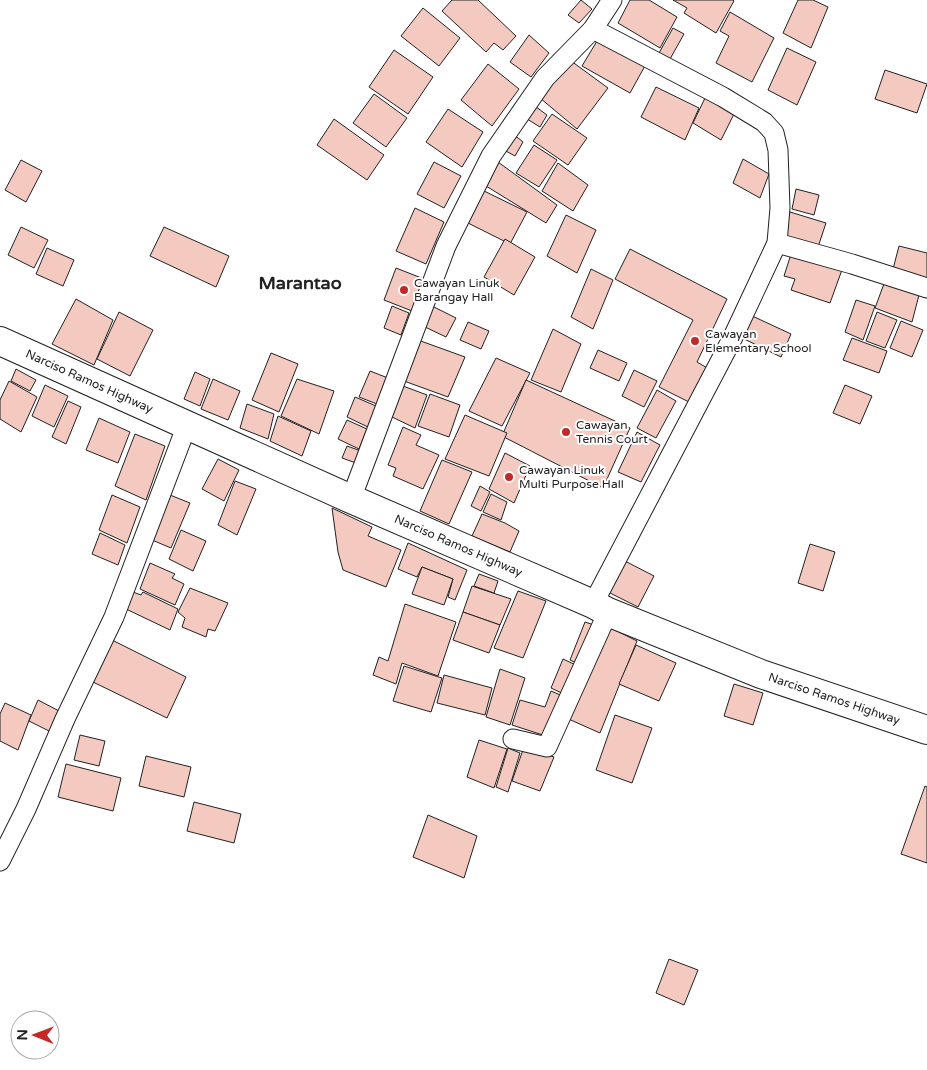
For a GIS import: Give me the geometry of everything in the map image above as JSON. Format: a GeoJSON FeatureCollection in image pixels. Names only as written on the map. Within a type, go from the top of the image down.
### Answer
{"type":"FeatureCollection","features":[{"type":"Feature","properties":{"kind":"highway","name":"Narciso Ramos Highway"},"geometry":{"type":"LineString","coordinates":[[0,341],[351,499],[600,608],[761,674],[927,730]]}},
{"type":"Feature","properties":{"kind":"street"},"geometry":{"type":"LineString","coordinates":[[351,499],[446,246],[491,156],[545,78],[593,29],[612,0]]}},
{"type":"Feature","properties":{"kind":"street"},"geometry":{"type":"LineString","coordinates":[[513,739],[547,747],[600,608],[777,243],[780,174],[774,133],[764,122],[723,97],[593,29]]}},
{"type":"Feature","properties":{"kind":"street"},"geometry":{"type":"LineString","coordinates":[[777,243],[927,288]]}},
{"type":"Feature","properties":{"kind":"street"},"geometry":{"type":"LineString","coordinates":[[0,861],[26,809],[65,719],[114,617],[187,425]]}},
{"type":"Feature","properties":{"kind":"building"},"geometry":{"type":"Polygon","coordinates":[[[452,0],[478,0],[516,36],[503,50],[494,43],[486,52],[442,11],[452,0]]]}},
{"type":"Feature","properties":{"kind":"building"},"geometry":{"type":"Polygon","coordinates":[[[581,0],[592,9],[579,23],[568,15],[581,0]]]}},
{"type":"Feature","properties":{"kind":"building"},"geometry":{"type":"Polygon","coordinates":[[[630,0],[649,0],[677,17],[660,48],[618,23],[630,0]]]}},
{"type":"Feature","properties":{"kind":"building"},"geometry":{"type":"Polygon","coordinates":[[[673,0],[734,1],[716,33],[684,13],[687,8],[673,0]]]}},
{"type":"Feature","properties":{"kind":"building"},"geometry":{"type":"Polygon","coordinates":[[[798,0],[813,0],[828,7],[811,48],[783,33],[798,0]]]}},
{"type":"Feature","properties":{"kind":"building"},"geometry":{"type":"Polygon","coordinates":[[[423,8],[460,38],[439,66],[401,36],[423,8]]]}},
{"type":"Feature","properties":{"kind":"building"},"geometry":{"type":"Polygon","coordinates":[[[730,12],[774,38],[752,82],[716,63],[729,36],[720,31],[730,12]]]}},
{"type":"Feature","properties":{"kind":"building"},"geometry":{"type":"Polygon","coordinates":[[[673,28],[684,34],[670,59],[659,53],[673,28]]]}},
{"type":"Feature","properties":{"kind":"building"},"geometry":{"type":"Polygon","coordinates":[[[529,35],[549,53],[531,77],[510,62],[529,35]]]}},
{"type":"Feature","properties":{"kind":"building"},"geometry":{"type":"Polygon","coordinates":[[[597,41],[646,64],[630,93],[582,66],[597,41]]]}},
{"type":"Feature","properties":{"kind":"building"},"geometry":{"type":"Polygon","coordinates":[[[787,48],[816,62],[797,105],[768,90],[787,48]]]}},
{"type":"Feature","properties":{"kind":"building"},"geometry":{"type":"Polygon","coordinates":[[[394,50],[433,77],[408,114],[369,87],[394,50]]]}},
{"type":"Feature","properties":{"kind":"building"},"geometry":{"type":"Polygon","coordinates":[[[567,58],[608,88],[577,129],[540,98],[567,58]]]}},
{"type":"Feature","properties":{"kind":"building"},"geometry":{"type":"Polygon","coordinates":[[[488,64],[519,89],[492,126],[461,100],[488,64]]]}},
{"type":"Feature","properties":{"kind":"building"},"geometry":{"type":"Polygon","coordinates":[[[885,70],[927,84],[917,113],[875,99],[885,70]]]}},
{"type":"Feature","properties":{"kind":"building"},"geometry":{"type":"Polygon","coordinates":[[[656,87],[699,108],[685,140],[641,117],[656,87]]]}},
{"type":"Feature","properties":{"kind":"building"},"geometry":{"type":"Polygon","coordinates":[[[374,94],[407,118],[386,147],[353,123],[374,94]]]}},
{"type":"Feature","properties":{"kind":"building"},"geometry":{"type":"Polygon","coordinates":[[[705,98],[734,114],[721,140],[693,123],[705,98]]]}},
{"type":"Feature","properties":{"kind":"building"},"geometry":{"type":"Polygon","coordinates":[[[532,104],[547,115],[540,127],[524,117],[532,104]]]}},
{"type":"Feature","properties":{"kind":"building"},"geometry":{"type":"Polygon","coordinates":[[[448,109],[483,132],[462,167],[426,142],[448,109]]]}},
{"type":"Feature","properties":{"kind":"building"},"geometry":{"type":"Polygon","coordinates":[[[552,114],[587,138],[568,165],[533,141],[552,114]]]}},
{"type":"Feature","properties":{"kind":"building"},"geometry":{"type":"Polygon","coordinates":[[[334,119],[384,155],[367,180],[317,145],[334,119]]]}},
{"type":"Feature","properties":{"kind":"building"},"geometry":{"type":"Polygon","coordinates":[[[512,133],[523,142],[515,156],[504,150],[512,133]]]}},
{"type":"Feature","properties":{"kind":"building"},"geometry":{"type":"Polygon","coordinates":[[[534,145],[557,160],[539,187],[516,173],[534,145]]]}},
{"type":"Feature","properties":{"kind":"building"},"geometry":{"type":"Polygon","coordinates":[[[743,159],[769,174],[760,198],[733,183],[743,159]]]}},
{"type":"Feature","properties":{"kind":"building"},"geometry":{"type":"Polygon","coordinates":[[[21,160],[42,171],[26,202],[5,190],[21,160]]]}},
{"type":"Feature","properties":{"kind":"building"},"geometry":{"type":"Polygon","coordinates":[[[434,162],[461,176],[444,208],[417,194],[434,162]]]}},
{"type":"Feature","properties":{"kind":"building"},"geometry":{"type":"Polygon","coordinates":[[[498,162],[557,205],[546,223],[486,186],[498,162]]]}},
{"type":"Feature","properties":{"kind":"building"},"geometry":{"type":"Polygon","coordinates":[[[558,163],[588,185],[573,211],[542,191],[558,163]]]}},
{"type":"Feature","properties":{"kind":"building"},"geometry":{"type":"Polygon","coordinates":[[[796,189],[819,195],[814,215],[792,209],[796,189]]]}},
{"type":"Feature","properties":{"kind":"building"},"geometry":{"type":"Polygon","coordinates":[[[482,190],[527,212],[510,244],[466,222],[482,190]]]}},
{"type":"Feature","properties":{"kind":"building"},"geometry":{"type":"Polygon","coordinates":[[[415,208],[444,222],[426,264],[396,251],[415,208]]]}},
{"type":"Feature","properties":{"kind":"building"},"geometry":{"type":"Polygon","coordinates":[[[790,212],[826,223],[817,250],[782,239],[790,212]]]}},
{"type":"Feature","properties":{"kind":"building"},"geometry":{"type":"Polygon","coordinates":[[[566,215],[596,230],[577,273],[547,256],[566,215]]]}},
{"type":"Feature","properties":{"kind":"building"},"geometry":{"type":"Polygon","coordinates":[[[21,227],[48,240],[34,268],[8,255],[21,227]]]}},
{"type":"Feature","properties":{"kind":"building"},"geometry":{"type":"Polygon","coordinates":[[[164,227],[229,256],[216,287],[150,256],[164,227]]]}},
{"type":"Feature","properties":{"kind":"building"},"geometry":{"type":"Polygon","coordinates":[[[505,239],[535,257],[514,295],[484,277],[505,239]]]}},
{"type":"Feature","properties":{"kind":"building"},"geometry":{"type":"Polygon","coordinates":[[[899,246],[927,253],[927,283],[892,273],[899,246]]]}},
{"type":"Feature","properties":{"kind":"building"},"geometry":{"type":"Polygon","coordinates":[[[47,248],[74,260],[63,286],[36,274],[47,248]]]}},
{"type":"Feature","properties":{"kind":"building","name":"Cawayan Elementary School"},"geometry":{"type":"Polygon","coordinates":[[[630,249],[727,299],[697,362],[709,369],[691,403],[659,387],[693,320],[615,279],[630,249]]]}},
{"type":"Feature","properties":{"kind":"building"},"geometry":{"type":"Polygon","coordinates":[[[792,251],[843,267],[830,303],[791,290],[795,279],[784,276],[792,251]]]}},
{"type":"Feature","properties":{"kind":"building","name":"Cawayan Linuk Barangay Hall"},"geometry":{"type":"Polygon","coordinates":[[[396,268],[424,279],[412,311],[384,300],[396,268]]]}},
{"type":"Feature","properties":{"kind":"building"},"geometry":{"type":"Polygon","coordinates":[[[591,269],[613,280],[593,329],[571,317],[591,269]]]}},
{"type":"Feature","properties":{"kind":"building"},"geometry":{"type":"Polygon","coordinates":[[[885,281],[919,295],[912,322],[875,308],[885,281]]]}},
{"type":"Feature","properties":{"kind":"building"},"geometry":{"type":"Polygon","coordinates":[[[76,299],[113,320],[94,365],[52,344],[76,299]]]}},
{"type":"Feature","properties":{"kind":"building"},"geometry":{"type":"Polygon","coordinates":[[[856,300],[875,306],[863,340],[845,332],[856,300]]]}},
{"type":"Feature","properties":{"kind":"building"},"geometry":{"type":"Polygon","coordinates":[[[392,306],[409,313],[401,335],[384,328],[392,306]]]}},
{"type":"Feature","properties":{"kind":"building"},"geometry":{"type":"Polygon","coordinates":[[[432,306],[456,318],[446,337],[423,326],[432,306]]]}},
{"type":"Feature","properties":{"kind":"building"},"geometry":{"type":"Polygon","coordinates":[[[119,312],[153,330],[130,376],[97,359],[119,312]]]}},
{"type":"Feature","properties":{"kind":"building"},"geometry":{"type":"Polygon","coordinates":[[[877,312],[897,320],[885,348],[866,341],[877,312]]]}},
{"type":"Feature","properties":{"kind":"building"},"geometry":{"type":"Polygon","coordinates":[[[748,314],[791,334],[781,357],[738,336],[748,314]]]}},
{"type":"Feature","properties":{"kind":"building"},"geometry":{"type":"Polygon","coordinates":[[[901,321],[923,330],[912,357],[890,348],[901,321]]]}},
{"type":"Feature","properties":{"kind":"building"},"geometry":{"type":"Polygon","coordinates":[[[468,322],[489,331],[481,349],[460,340],[468,322]]]}},
{"type":"Feature","properties":{"kind":"building"},"geometry":{"type":"Polygon","coordinates":[[[553,329],[581,344],[561,392],[531,380],[553,329]]]}},
{"type":"Feature","properties":{"kind":"building"},"geometry":{"type":"Polygon","coordinates":[[[852,338],[887,351],[879,373],[843,360],[852,338]]]}},
{"type":"Feature","properties":{"kind":"building"},"geometry":{"type":"Polygon","coordinates":[[[418,340],[465,357],[448,397],[404,381],[418,340]]]}},
{"type":"Feature","properties":{"kind":"building"},"geometry":{"type":"Polygon","coordinates":[[[598,350],[627,363],[619,381],[590,368],[598,350]]]}},
{"type":"Feature","properties":{"kind":"building"},"geometry":{"type":"Polygon","coordinates":[[[271,353],[298,364],[279,412],[252,400],[271,353]]]}},
{"type":"Feature","properties":{"kind":"building"},"geometry":{"type":"Polygon","coordinates":[[[496,358],[530,373],[502,426],[469,411],[496,358]]]}},
{"type":"Feature","properties":{"kind":"building"},"geometry":{"type":"Polygon","coordinates":[[[16,369],[36,380],[30,391],[11,381],[16,369]]]}},
{"type":"Feature","properties":{"kind":"building"},"geometry":{"type":"Polygon","coordinates":[[[634,370],[657,381],[644,407],[622,396],[634,370]]]}},
{"type":"Feature","properties":{"kind":"building"},"geometry":{"type":"Polygon","coordinates":[[[370,371],[388,378],[377,404],[359,397],[370,371]]]}},
{"type":"Feature","properties":{"kind":"building"},"geometry":{"type":"Polygon","coordinates":[[[195,372],[210,379],[200,406],[184,399],[195,372]]]}},
{"type":"Feature","properties":{"kind":"building"},"geometry":{"type":"Polygon","coordinates":[[[213,379],[240,391],[228,420],[201,409],[213,379]]]}},
{"type":"Feature","properties":{"kind":"building"},"geometry":{"type":"Polygon","coordinates":[[[297,379],[334,391],[319,434],[281,416],[297,379]]]}},
{"type":"Feature","properties":{"kind":"building","name":"Cawayan Tennis Court"},"geometry":{"type":"Polygon","coordinates":[[[526,380],[630,428],[603,488],[502,436],[526,380]]]}},
{"type":"Feature","properties":{"kind":"building"},"geometry":{"type":"Polygon","coordinates":[[[9,381],[37,397],[21,432],[0,419],[0,400],[9,381]]]}},
{"type":"Feature","properties":{"kind":"building"},"geometry":{"type":"Polygon","coordinates":[[[45,385],[68,396],[54,427],[32,416],[45,385]]]}},
{"type":"Feature","properties":{"kind":"building"},"geometry":{"type":"Polygon","coordinates":[[[845,385],[872,396],[860,424],[833,413],[845,385]]]}},
{"type":"Feature","properties":{"kind":"building"},"geometry":{"type":"Polygon","coordinates":[[[403,386],[427,395],[415,428],[392,417],[403,386]]]}},
{"type":"Feature","properties":{"kind":"building"},"geometry":{"type":"Polygon","coordinates":[[[657,390],[676,401],[656,438],[637,428],[657,390]]]}},
{"type":"Feature","properties":{"kind":"building"},"geometry":{"type":"Polygon","coordinates":[[[430,394],[460,405],[449,437],[418,426],[430,394]]]}},
{"type":"Feature","properties":{"kind":"building"},"geometry":{"type":"Polygon","coordinates":[[[355,397],[376,406],[368,427],[347,417],[355,397]]]}},
{"type":"Feature","properties":{"kind":"building"},"geometry":{"type":"Polygon","coordinates":[[[68,401],[81,407],[66,444],[52,437],[68,401]]]}},
{"type":"Feature","properties":{"kind":"building"},"geometry":{"type":"Polygon","coordinates":[[[247,404],[274,414],[268,439],[240,428],[247,404]]]}},
{"type":"Feature","properties":{"kind":"building"},"geometry":{"type":"Polygon","coordinates":[[[465,415],[507,433],[489,476],[445,459],[465,415]]]}},
{"type":"Feature","properties":{"kind":"building"},"geometry":{"type":"Polygon","coordinates":[[[278,416],[311,431],[302,456],[270,441],[278,416]]]}},
{"type":"Feature","properties":{"kind":"building"},"geometry":{"type":"Polygon","coordinates":[[[99,418],[130,432],[118,463],[86,450],[99,418]]]}},
{"type":"Feature","properties":{"kind":"building"},"geometry":{"type":"Polygon","coordinates":[[[347,420],[367,429],[359,449],[338,439],[347,420]]]}},
{"type":"Feature","properties":{"kind":"building"},"geometry":{"type":"Polygon","coordinates":[[[403,427],[421,435],[416,445],[439,455],[423,489],[393,476],[396,468],[388,465],[403,427]]]}},
{"type":"Feature","properties":{"kind":"building"},"geometry":{"type":"Polygon","coordinates":[[[637,432],[660,445],[641,482],[618,472],[637,432]]]}},
{"type":"Feature","properties":{"kind":"building"},"geometry":{"type":"Polygon","coordinates":[[[135,434],[165,446],[146,500],[115,486],[135,434]]]}},
{"type":"Feature","properties":{"kind":"building"},"geometry":{"type":"Polygon","coordinates":[[[347,446],[361,451],[356,463],[342,458],[347,446]]]}},
{"type":"Feature","properties":{"kind":"building"},"geometry":{"type":"Polygon","coordinates":[[[505,453],[530,466],[514,503],[489,489],[505,453]]]}},
{"type":"Feature","properties":{"kind":"building"},"geometry":{"type":"Polygon","coordinates":[[[218,459],[239,470],[224,501],[202,489],[218,459]]]}},
{"type":"Feature","properties":{"kind":"building"},"geometry":{"type":"Polygon","coordinates":[[[442,460],[472,472],[449,524],[420,511],[442,460]]]}},
{"type":"Feature","properties":{"kind":"building"},"geometry":{"type":"Polygon","coordinates":[[[235,481],[256,489],[237,535],[218,525],[235,481]]]}},
{"type":"Feature","properties":{"kind":"building"},"geometry":{"type":"Polygon","coordinates":[[[480,486],[490,492],[481,511],[471,506],[480,486]]]}},
{"type":"Feature","properties":{"kind":"building"},"geometry":{"type":"Polygon","coordinates":[[[491,494],[507,502],[501,520],[483,512],[491,494]]]}},
{"type":"Feature","properties":{"kind":"building"},"geometry":{"type":"Polygon","coordinates":[[[112,495],[140,507],[127,543],[99,530],[112,495]]]}},
{"type":"Feature","properties":{"kind":"building"},"geometry":{"type":"Polygon","coordinates":[[[170,495],[190,503],[171,548],[152,540],[170,495]]]}},
{"type":"Feature","properties":{"kind":"building"},"geometry":{"type":"Polygon","coordinates":[[[332,508],[372,527],[368,536],[401,550],[386,587],[343,570],[338,552],[332,508]]]}},
{"type":"Feature","properties":{"kind":"building"},"geometry":{"type":"Polygon","coordinates":[[[482,514],[519,531],[510,552],[472,536],[482,514]]]}},
{"type":"Feature","properties":{"kind":"building"},"geometry":{"type":"Polygon","coordinates":[[[181,530],[206,541],[193,571],[169,559],[181,530]]]}},
{"type":"Feature","properties":{"kind":"building"},"geometry":{"type":"Polygon","coordinates":[[[100,533],[125,545],[118,565],[92,554],[100,533]]]}},
{"type":"Feature","properties":{"kind":"building"},"geometry":{"type":"Polygon","coordinates":[[[408,543],[467,570],[455,600],[448,597],[453,579],[422,567],[417,577],[398,569],[408,543]]]}},
{"type":"Feature","properties":{"kind":"building"},"geometry":{"type":"Polygon","coordinates":[[[810,544],[835,552],[823,591],[798,583],[810,544]]]}},
{"type":"Feature","properties":{"kind":"building"},"geometry":{"type":"Polygon","coordinates":[[[623,560],[654,576],[638,607],[608,592],[623,560]]]}},
{"type":"Feature","properties":{"kind":"building"},"geometry":{"type":"Polygon","coordinates":[[[150,563],[175,574],[172,578],[184,584],[175,605],[140,589],[150,563]]]}},
{"type":"Feature","properties":{"kind":"building"},"geometry":{"type":"Polygon","coordinates":[[[422,567],[453,579],[444,605],[412,594],[422,567]]]}},
{"type":"Feature","properties":{"kind":"building"},"geometry":{"type":"Polygon","coordinates":[[[479,574],[498,581],[494,593],[474,586],[479,574]]]}},
{"type":"Feature","properties":{"kind":"building"},"geometry":{"type":"Polygon","coordinates":[[[472,586],[511,599],[500,625],[463,612],[472,586]]]}},
{"type":"Feature","properties":{"kind":"building"},"geometry":{"type":"Polygon","coordinates":[[[190,588],[228,603],[215,631],[208,629],[206,637],[182,627],[185,618],[178,612],[190,588]]]}},
{"type":"Feature","properties":{"kind":"building"},"geometry":{"type":"Polygon","coordinates":[[[518,591],[546,601],[523,658],[494,648],[518,591]]]}},
{"type":"Feature","properties":{"kind":"building"},"geometry":{"type":"Polygon","coordinates":[[[133,592],[141,595],[143,592],[178,609],[170,630],[126,609],[133,592]]]}},
{"type":"Feature","properties":{"kind":"building"},"geometry":{"type":"Polygon","coordinates":[[[405,604],[456,622],[438,676],[402,663],[396,684],[373,675],[379,657],[388,661],[405,604]]]}},
{"type":"Feature","properties":{"kind":"building"},"geometry":{"type":"Polygon","coordinates":[[[463,612],[500,625],[489,653],[453,640],[463,612]]]}},
{"type":"Feature","properties":{"kind":"building"},"geometry":{"type":"Polygon","coordinates":[[[585,622],[597,626],[581,665],[570,660],[585,622]]]}},
{"type":"Feature","properties":{"kind":"building"},"geometry":{"type":"Polygon","coordinates":[[[603,624],[637,641],[600,733],[564,717],[603,624]]]}},
{"type":"Feature","properties":{"kind":"building"},"geometry":{"type":"Polygon","coordinates":[[[112,640],[186,677],[167,718],[93,682],[112,640]]]}},
{"type":"Feature","properties":{"kind":"building"},"geometry":{"type":"Polygon","coordinates":[[[636,645],[676,663],[659,701],[619,684],[636,645]]]}},
{"type":"Feature","properties":{"kind":"building"},"geometry":{"type":"Polygon","coordinates":[[[563,659],[580,667],[568,696],[551,688],[563,659]]]}},
{"type":"Feature","properties":{"kind":"building"},"geometry":{"type":"Polygon","coordinates":[[[404,666],[442,678],[431,712],[393,701],[404,666]]]}},
{"type":"Feature","properties":{"kind":"building"},"geometry":{"type":"Polygon","coordinates":[[[500,669],[525,678],[510,725],[486,717],[500,669]]]}},
{"type":"Feature","properties":{"kind":"building"},"geometry":{"type":"Polygon","coordinates":[[[444,675],[492,688],[485,715],[437,703],[444,675]]]}},
{"type":"Feature","properties":{"kind":"building"},"geometry":{"type":"Polygon","coordinates":[[[734,684],[763,693],[753,725],[724,716],[734,684]]]}},
{"type":"Feature","properties":{"kind":"building"},"geometry":{"type":"Polygon","coordinates":[[[551,691],[567,698],[549,737],[512,725],[520,700],[545,707],[551,691]]]}},
{"type":"Feature","properties":{"kind":"building"},"geometry":{"type":"Polygon","coordinates":[[[38,700],[61,712],[51,732],[29,721],[38,700]]]}},
{"type":"Feature","properties":{"kind":"building"},"geometry":{"type":"Polygon","coordinates":[[[5,703],[31,715],[18,750],[0,741],[0,714],[5,703]]]}},
{"type":"Feature","properties":{"kind":"building"},"geometry":{"type":"Polygon","coordinates":[[[615,715],[652,728],[632,783],[596,770],[615,715]]]}},
{"type":"Feature","properties":{"kind":"building"},"geometry":{"type":"Polygon","coordinates":[[[80,735],[105,741],[99,766],[74,760],[80,735]]]}},
{"type":"Feature","properties":{"kind":"building"},"geometry":{"type":"Polygon","coordinates":[[[479,740],[507,749],[494,788],[467,777],[479,740]]]}},
{"type":"Feature","properties":{"kind":"building"},"geometry":{"type":"Polygon","coordinates":[[[524,747],[554,757],[540,791],[512,781],[524,747]]]}},
{"type":"Feature","properties":{"kind":"building"},"geometry":{"type":"Polygon","coordinates":[[[508,748],[520,753],[508,792],[496,787],[508,748]]]}},
{"type":"Feature","properties":{"kind":"building"},"geometry":{"type":"Polygon","coordinates":[[[146,756],[191,767],[184,797],[139,786],[146,756]]]}},
{"type":"Feature","properties":{"kind":"building"},"geometry":{"type":"Polygon","coordinates":[[[66,764],[121,778],[113,811],[58,797],[66,764]]]}},
{"type":"Feature","properties":{"kind":"building"},"geometry":{"type":"Polygon","coordinates":[[[925,786],[927,787],[927,863],[901,854],[925,786]]]}},
{"type":"Feature","properties":{"kind":"building"},"geometry":{"type":"Polygon","coordinates":[[[194,802],[241,814],[234,843],[187,831],[194,802]]]}},
{"type":"Feature","properties":{"kind":"building"},"geometry":{"type":"Polygon","coordinates":[[[428,815],[477,836],[464,878],[413,857],[428,815]]]}},
{"type":"Feature","properties":{"kind":"building"},"geometry":{"type":"Polygon","coordinates":[[[669,959],[698,970],[684,1005],[656,993],[669,959]]]}},
{"type":"Feature","properties":{"kind":"place","name":"Cawayan Linuk Barangay Hall"},"geometry":{"type":"Point","coordinates":[404,290]}},
{"type":"Feature","properties":{"kind":"place","name":"Cawayan Elementary School"},"geometry":{"type":"Point","coordinates":[695,341]}},
{"type":"Feature","properties":{"kind":"place","name":"Cawayan Tennis Court"},"geometry":{"type":"Point","coordinates":[566,432]}},
{"type":"Feature","properties":{"kind":"place","name":"Cawayan Linuk Multi Purpose Hall"},"geometry":{"type":"Point","coordinates":[509,477]}},
{"type":"Feature","properties":{"kind":"district","name":"Marantao"},"geometry":{"type":"Point","coordinates":[300,283]}}]}
